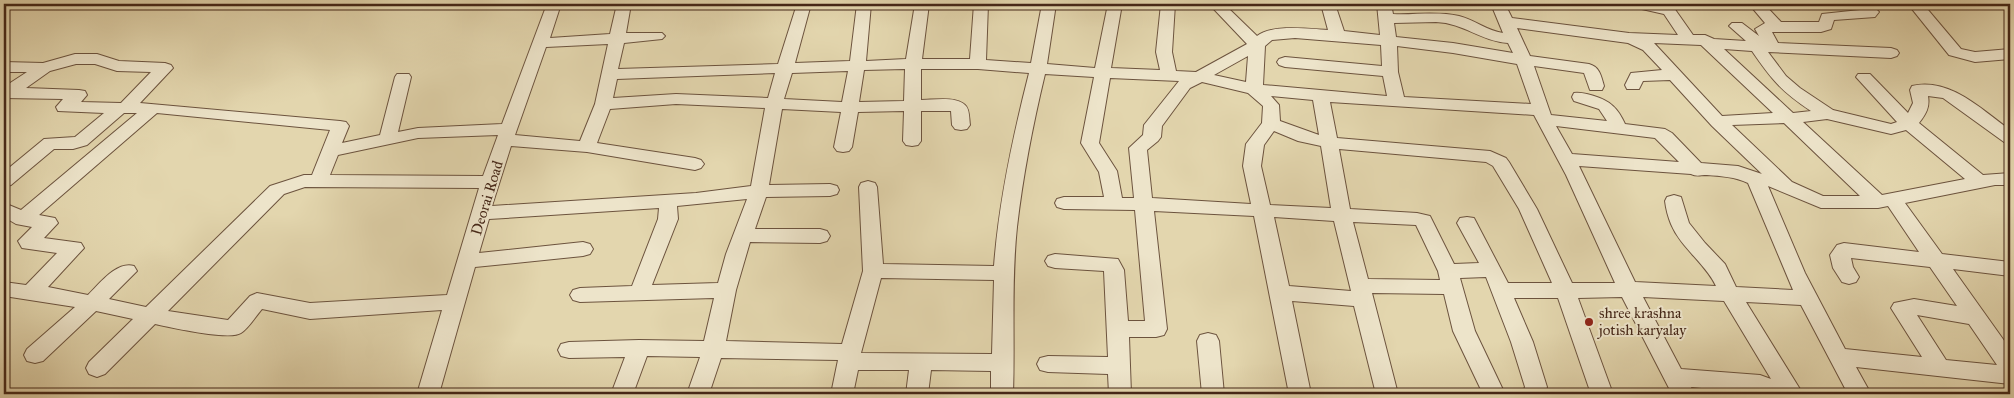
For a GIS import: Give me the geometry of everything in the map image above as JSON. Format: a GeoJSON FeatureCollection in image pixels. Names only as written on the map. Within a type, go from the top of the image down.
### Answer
{"type":"FeatureCollection","features":[{"type":"Feature","properties":{"kind":"street","name":"Deorai Road"},"geometry":{"type":"LineString","coordinates":[[428,394],[490,182],[554,4]]}},
{"type":"Feature","properties":{"kind":"street"},"geometry":{"type":"LineString","coordinates":[[587,147],[603,104],[624,4]]}},
{"type":"Feature","properties":{"kind":"street"},"geometry":{"type":"LineString","coordinates":[[698,394],[714,350],[726,290],[759,192],[775,102],[804,4]]}},
{"type":"Feature","properties":{"kind":"street"},"geometry":{"type":"LineString","coordinates":[[842,147],[857,66],[864,4]]}},
{"type":"Feature","properties":{"kind":"street"},"geometry":{"type":"LineString","coordinates":[[912,141],[913,64],[922,4]]}},
{"type":"Feature","properties":{"kind":"street"},"geometry":{"type":"LineString","coordinates":[[978,64],[981,4]]}},
{"type":"Feature","properties":{"kind":"street"},"geometry":{"type":"LineString","coordinates":[[1002,394],[1004,273],[1007,228],[1021,139],[1038,68],[1049,4]]}},
{"type":"Feature","properties":{"kind":"street"},"geometry":{"type":"LineString","coordinates":[[1114,4],[1090,143],[1108,171],[1114,203]]}},
{"type":"Feature","properties":{"kind":"street"},"geometry":{"type":"LineString","coordinates":[[1168,4],[1164,52],[1169,75]]}},
{"type":"Feature","properties":{"kind":"street"},"geometry":{"type":"LineString","coordinates":[[1216,4],[1257,45],[1254,89]]}},
{"type":"Feature","properties":{"kind":"street"},"geometry":{"type":"LineString","coordinates":[[1328,4],[1337,35]]}},
{"type":"Feature","properties":{"kind":"street"},"geometry":{"type":"LineString","coordinates":[[1498,4],[1524,60],[1542,114],[1679,386],[1760,384],[1791,394]]}},
{"type":"Feature","properties":{"kind":"street"},"geometry":{"type":"LineString","coordinates":[[1638,4],[1673,7],[1689,40]]}},
{"type":"Feature","properties":{"kind":"street"},"geometry":{"type":"LineString","coordinates":[[1756,4],[1777,27]]}},
{"type":"Feature","properties":{"kind":"street"},"geometry":{"type":"LineString","coordinates":[[1827,114],[1794,92],[1780,78],[1765,47],[1763,29],[1766,27],[1826,26],[1827,18],[1832,16],[1870,14],[1871,12],[1863,4]]}},
{"type":"Feature","properties":{"kind":"street"},"geometry":{"type":"LineString","coordinates":[[1915,4],[1955,52],[1972,58],[2010,54]]}},
{"type":"Feature","properties":{"kind":"street"},"geometry":{"type":"LineString","coordinates":[[1429,6],[1451,14],[1452,19]]}},
{"type":"Feature","properties":{"kind":"street"},"geometry":{"type":"LineString","coordinates":[[1386,11],[1400,19],[1420,17],[1465,21],[1486,34],[1514,39]]}},
{"type":"Feature","properties":{"kind":"street"},"geometry":{"type":"LineString","coordinates":[[1386,11],[1390,72],[1397,102]]}},
{"type":"Feature","properties":{"kind":"street"},"geometry":{"type":"LineString","coordinates":[[1506,22],[1629,38],[1705,40],[1789,118],[1885,200],[1937,261],[2010,366]]}},
{"type":"Feature","properties":{"kind":"street"},"geometry":{"type":"LineString","coordinates":[[1737,26],[1765,47]]}},
{"type":"Feature","properties":{"kind":"street"},"geometry":{"type":"LineString","coordinates":[[1118,329],[1156,329],[1138,148],[1152,137],[1153,125],[1184,85],[1202,77],[1257,45],[1267,36],[1295,34],[1337,35],[1453,48],[1589,69],[1592,72],[1596,86]]}},
{"type":"Feature","properties":{"kind":"street"},"geometry":{"type":"LineString","coordinates":[[539,43],[657,36]]}},
{"type":"Feature","properties":{"kind":"street"},"geometry":{"type":"LineString","coordinates":[[1629,38],[1649,46],[1718,122],[1787,187]]}},
{"type":"Feature","properties":{"kind":"street"},"geometry":{"type":"LineString","coordinates":[[1710,44],[1891,54]]}},
{"type":"Feature","properties":{"kind":"street"},"geometry":{"type":"LineString","coordinates":[[4,181],[50,142],[73,144],[81,141],[123,108],[165,68],[117,66],[97,59],[75,58],[44,68],[5,94]]}},
{"type":"Feature","properties":{"kind":"street"},"geometry":{"type":"LineString","coordinates":[[1285,62],[1390,72]]}},
{"type":"Feature","properties":{"kind":"street"},"geometry":{"type":"LineString","coordinates":[[608,74],[913,64],[978,64],[1102,73],[1202,77],[1254,89],[1542,114],[1658,133],[1666,137],[1698,171]]}},
{"type":"Feature","properties":{"kind":"street"},"geometry":{"type":"LineString","coordinates":[[4,67],[44,68]]}},
{"type":"Feature","properties":{"kind":"street"},"geometry":{"type":"LineString","coordinates":[[1633,85],[1637,76],[1675,75]]}},
{"type":"Feature","properties":{"kind":"street"},"geometry":{"type":"LineString","coordinates":[[388,138],[404,77]]}},
{"type":"Feature","properties":{"kind":"street"},"geometry":{"type":"LineString","coordinates":[[1864,78],[1909,124],[1980,182]]}},
{"type":"Feature","properties":{"kind":"street"},"geometry":{"type":"LineString","coordinates":[[1254,89],[1271,105],[1271,124],[1255,144],[1252,166],[1264,212],[1300,394]]}},
{"type":"Feature","properties":{"kind":"street"},"geometry":{"type":"LineString","coordinates":[[1718,122],[1742,118],[1789,118],[1827,114],[1891,129],[1909,124],[1916,114],[1921,103],[1918,90],[1949,94],[2010,138]]}},
{"type":"Feature","properties":{"kind":"street"},"geometry":{"type":"LineString","coordinates":[[5,94],[79,95],[64,107],[153,108],[340,126],[318,182]]}},
{"type":"Feature","properties":{"kind":"street"},"geometry":{"type":"LineString","coordinates":[[1320,95],[1342,215],[1387,394]]}},
{"type":"Feature","properties":{"kind":"street"},"geometry":{"type":"LineString","coordinates":[[1580,98],[1605,106],[1611,110],[1618,127]]}},
{"type":"Feature","properties":{"kind":"street"},"geometry":{"type":"LineString","coordinates":[[603,104],[676,99],[775,102],[850,107],[955,106],[961,112],[961,125]]}},
{"type":"Feature","properties":{"kind":"street"},"geometry":{"type":"LineString","coordinates":[[23,220],[153,108]]}},
{"type":"Feature","properties":{"kind":"street"},"geometry":{"type":"LineString","coordinates":[[1271,124],[1304,137],[1329,143],[1490,157],[1500,162],[1528,208],[1564,290],[1602,394]]}},
{"type":"Feature","properties":{"kind":"street"},"geometry":{"type":"LineString","coordinates":[[330,151],[418,133],[507,134],[695,164]]}},
{"type":"Feature","properties":{"kind":"street"},"geometry":{"type":"LineString","coordinates":[[1566,159],[1698,171],[1738,172],[1787,187],[1821,202],[1885,200],[2010,178]]}},
{"type":"Feature","properties":{"kind":"street"},"geometry":{"type":"LineString","coordinates":[[1756,179],[1795,273],[1838,357],[1860,394]]}},
{"type":"Feature","properties":{"kind":"street"},"geometry":{"type":"LineString","coordinates":[[97,368],[151,317],[277,190],[304,181],[490,182]]}},
{"type":"Feature","properties":{"kind":"street"},"geometry":{"type":"LineString","coordinates":[[842,394],[849,356],[873,270],[868,187]]}},
{"type":"Feature","properties":{"kind":"street"},"geometry":{"type":"LineString","coordinates":[[481,213],[759,192],[830,190]]}},
{"type":"Feature","properties":{"kind":"street"},"geometry":{"type":"LineString","coordinates":[[639,293],[668,220],[668,200]]}},
{"type":"Feature","properties":{"kind":"street"},"geometry":{"type":"LineString","coordinates":[[1674,201],[1680,224],[1718,270],[1729,293],[1791,394]]}},
{"type":"Feature","properties":{"kind":"street"},"geometry":{"type":"LineString","coordinates":[[1064,203],[1144,204],[1264,212],[1410,218],[1423,222],[1450,279],[1464,331],[1494,394]]}},
{"type":"Feature","properties":{"kind":"street"},"geometry":{"type":"LineString","coordinates":[[4,209],[23,220],[48,223],[28,241],[29,243],[74,248],[30,293]]}},
{"type":"Feature","properties":{"kind":"street"},"geometry":{"type":"LineString","coordinates":[[1467,223],[1502,290],[1522,342],[1536,387],[1533,394]]}},
{"type":"Feature","properties":{"kind":"street"},"geometry":{"type":"LineString","coordinates":[[743,235],[820,236]]}},
{"type":"Feature","properties":{"kind":"street"},"geometry":{"type":"LineString","coordinates":[[467,261],[583,249]]}},
{"type":"Feature","properties":{"kind":"street"},"geometry":{"type":"LineString","coordinates":[[1849,277],[1843,268],[1840,255],[1844,250],[2010,270]]}},
{"type":"Feature","properties":{"kind":"street"},"geometry":{"type":"LineString","coordinates":[[1055,261],[1111,264],[1114,270],[1120,394]]}},
{"type":"Feature","properties":{"kind":"street"},"geometry":{"type":"LineString","coordinates":[[873,270],[1004,273]]}},
{"type":"Feature","properties":{"kind":"street"},"geometry":{"type":"LineString","coordinates":[[1280,293],[1362,292],[1450,279],[1493,270]]}},
{"type":"Feature","properties":{"kind":"street"},"geometry":{"type":"LineString","coordinates":[[35,355],[128,271]]}},
{"type":"Feature","properties":{"kind":"street"},"geometry":{"type":"LineString","coordinates":[[4,289],[91,303],[151,317],[233,328],[257,301],[310,311],[455,302]]}},
{"type":"Feature","properties":{"kind":"street"},"geometry":{"type":"LineString","coordinates":[[1502,290],[1603,291],[1629,289],[1808,298]]}},
{"type":"Feature","properties":{"kind":"street"},"geometry":{"type":"LineString","coordinates":[[580,295],[726,290]]}},
{"type":"Feature","properties":{"kind":"street"},"geometry":{"type":"LineString","coordinates":[[1940,368],[1900,308],[1914,307],[1976,316]]}},
{"type":"Feature","properties":{"kind":"street"},"geometry":{"type":"LineString","coordinates":[[1208,341],[1213,394]]}},
{"type":"Feature","properties":{"kind":"street"},"geometry":{"type":"LineString","coordinates":[[569,350],[639,348],[714,350],[849,356],[921,363],[1003,363]]}},
{"type":"Feature","properties":{"kind":"street"},"geometry":{"type":"LineString","coordinates":[[622,394],[639,348]]}},
{"type":"Feature","properties":{"kind":"street"},"geometry":{"type":"LineString","coordinates":[[1838,357],[2010,375]]}},
{"type":"Feature","properties":{"kind":"street"},"geometry":{"type":"LineString","coordinates":[[917,394],[921,363]]}},
{"type":"Feature","properties":{"kind":"street"},"geometry":{"type":"LineString","coordinates":[[1048,364],[1118,366]]}},
{"type":"Feature","properties":{"kind":"place","name":"shree krashna jotish karyalay"},"geometry":{"type":"Point","coordinates":[1589,322]}}]}
